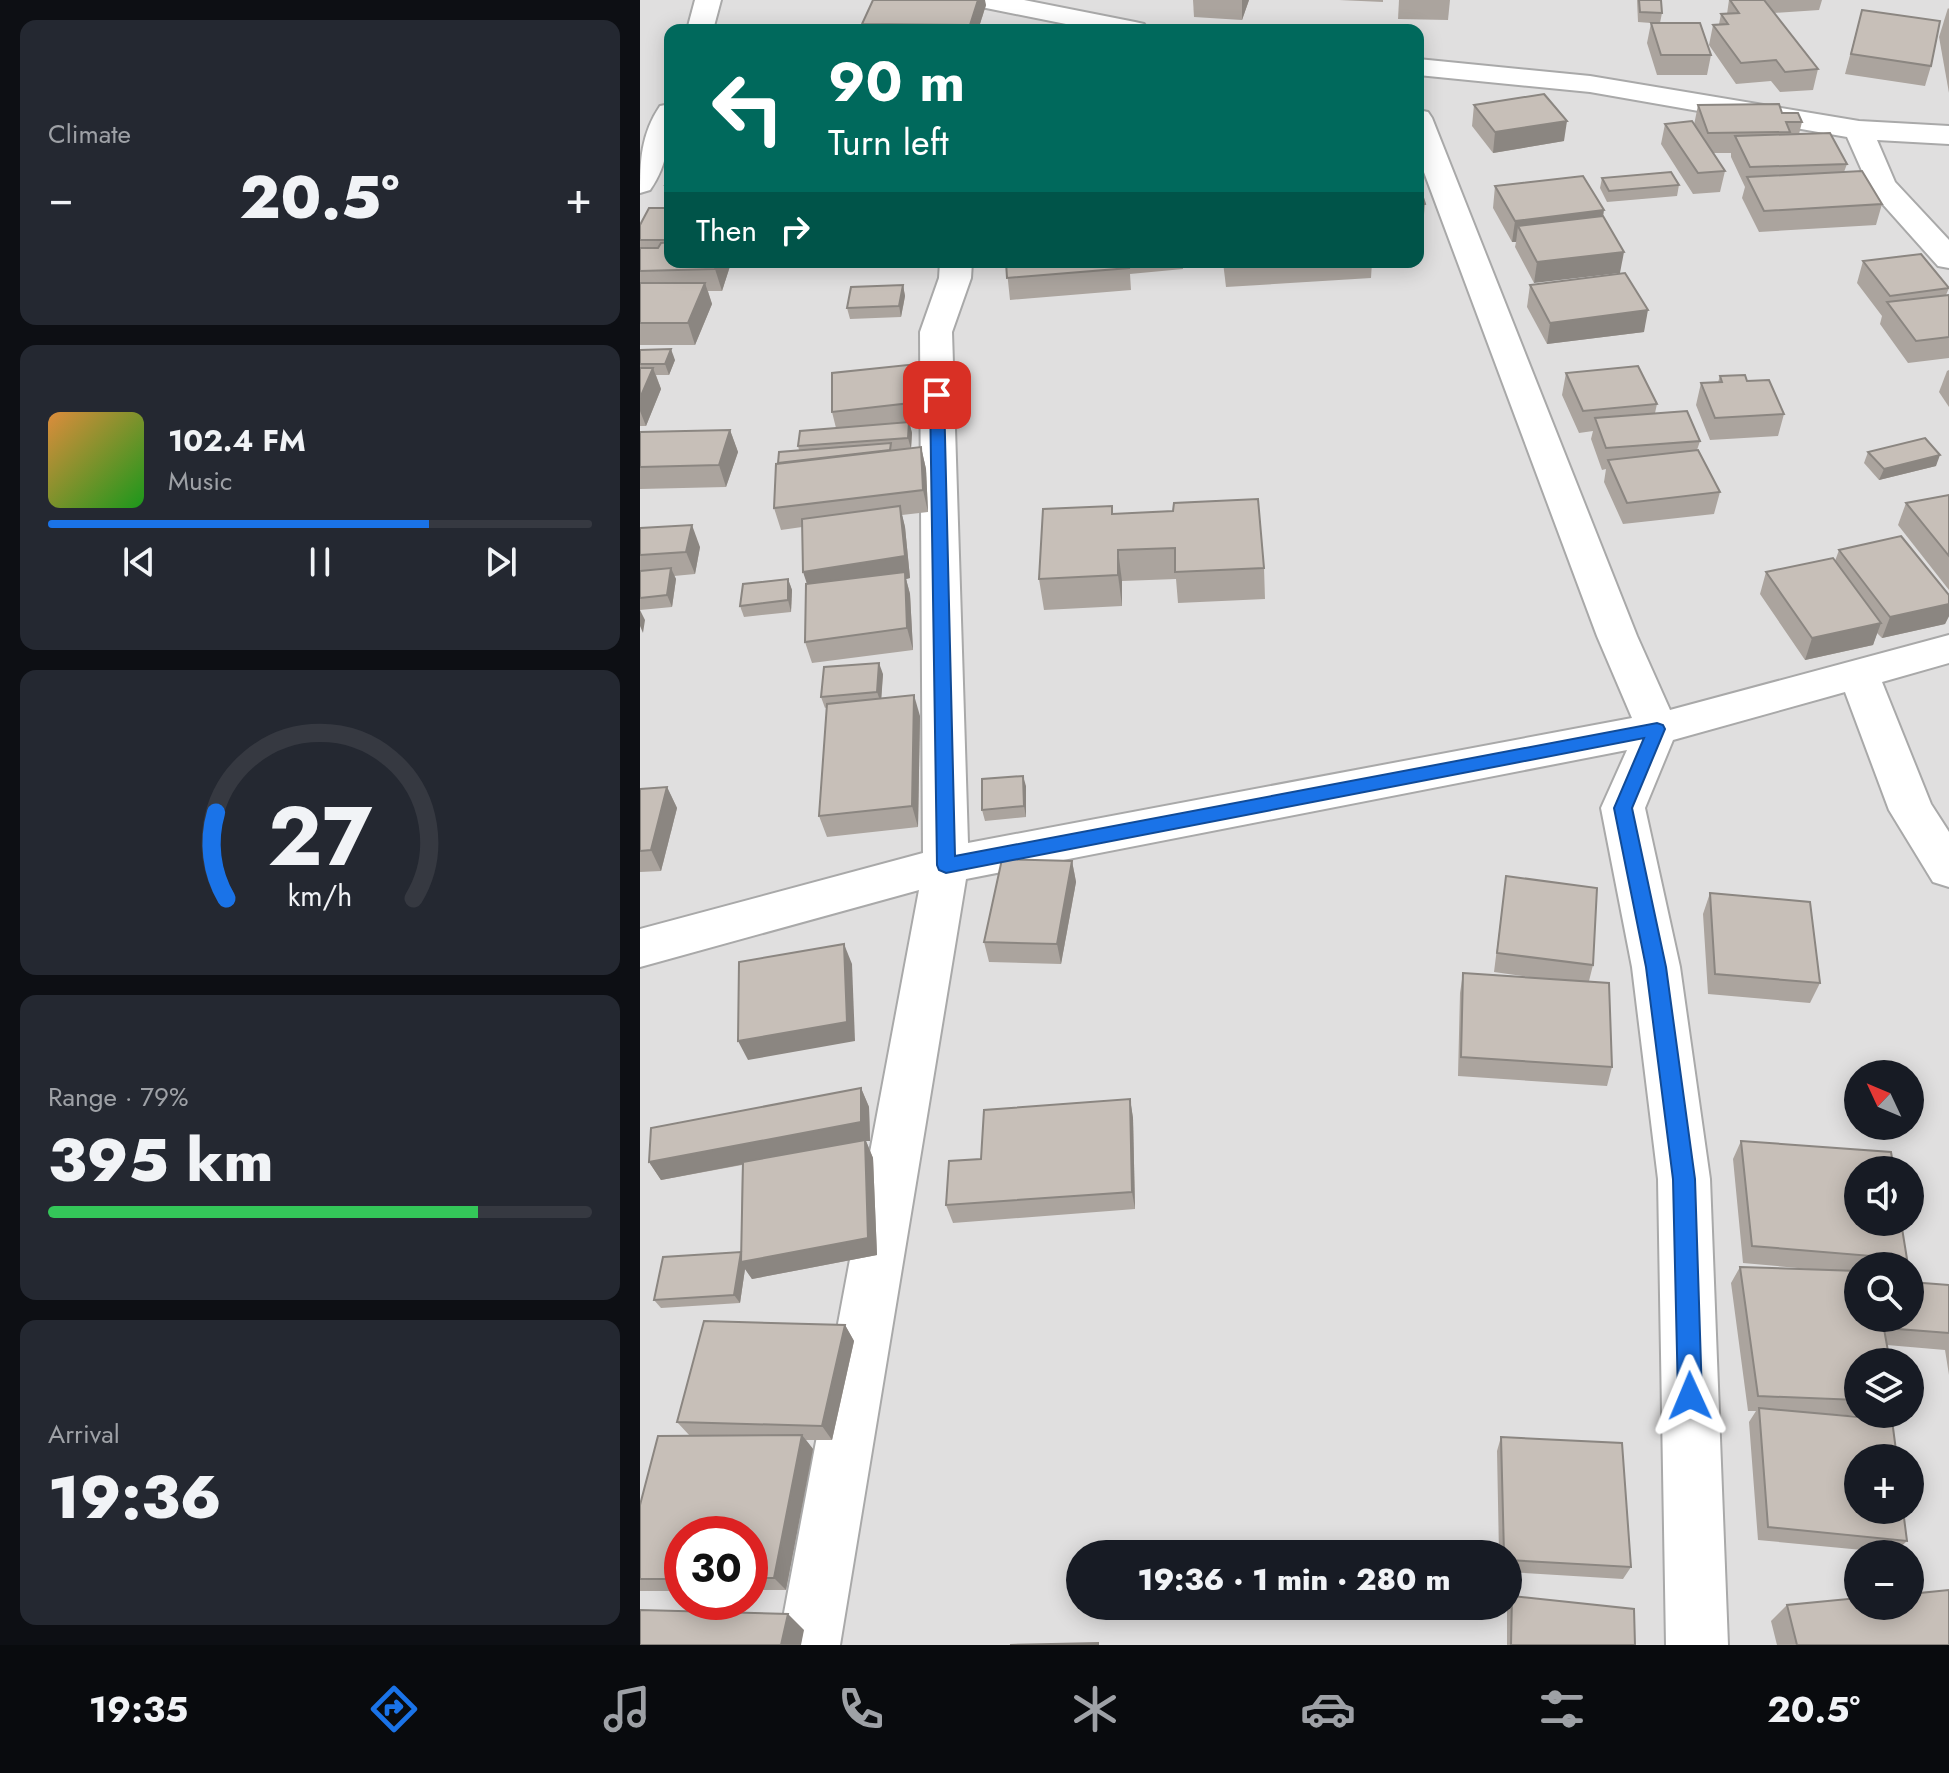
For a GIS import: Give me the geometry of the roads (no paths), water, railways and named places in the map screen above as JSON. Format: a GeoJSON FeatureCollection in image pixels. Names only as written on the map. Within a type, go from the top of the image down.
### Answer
{"type":"FeatureCollection","features":[{"type":"Feature","properties":{"kind":"street"},"geometry":{"type":"LineString","coordinates":[[702,24],[708,0]]}},
{"type":"Feature","properties":{"kind":"street"},"geometry":{"type":"LineString","coordinates":[[986,0],[1105,24]]}},
{"type":"Feature","properties":{"kind":"street"},"geometry":{"type":"LineString","coordinates":[[1424,68],[1590,84],[1859,130],[1949,135]]}},
{"type":"Feature","properties":{"kind":"street"},"geometry":{"type":"LineString","coordinates":[[640,184],[664,126]]}},
{"type":"Feature","properties":{"kind":"street"},"geometry":{"type":"LineString","coordinates":[[1859,130],[1881,185],[1949,259]]}},
{"type":"Feature","properties":{"kind":"street"},"geometry":{"type":"LineString","coordinates":[[1424,134],[1617,636],[1657,729],[1623,808],[1656,967],[1684,1179],[1697,1645]]}},
{"type":"Feature","properties":{"kind":"street"},"geometry":{"type":"LineString","coordinates":[[809,1645],[946,865],[936,332],[956,268]]}},
{"type":"Feature","properties":{"kind":"street"},"geometry":{"type":"LineString","coordinates":[[640,948],[946,865],[1657,729],[1949,649]]}},
{"type":"Feature","properties":{"kind":"street"},"geometry":{"type":"LineString","coordinates":[[1859,674],[1911,810],[1949,869]]}}]}
